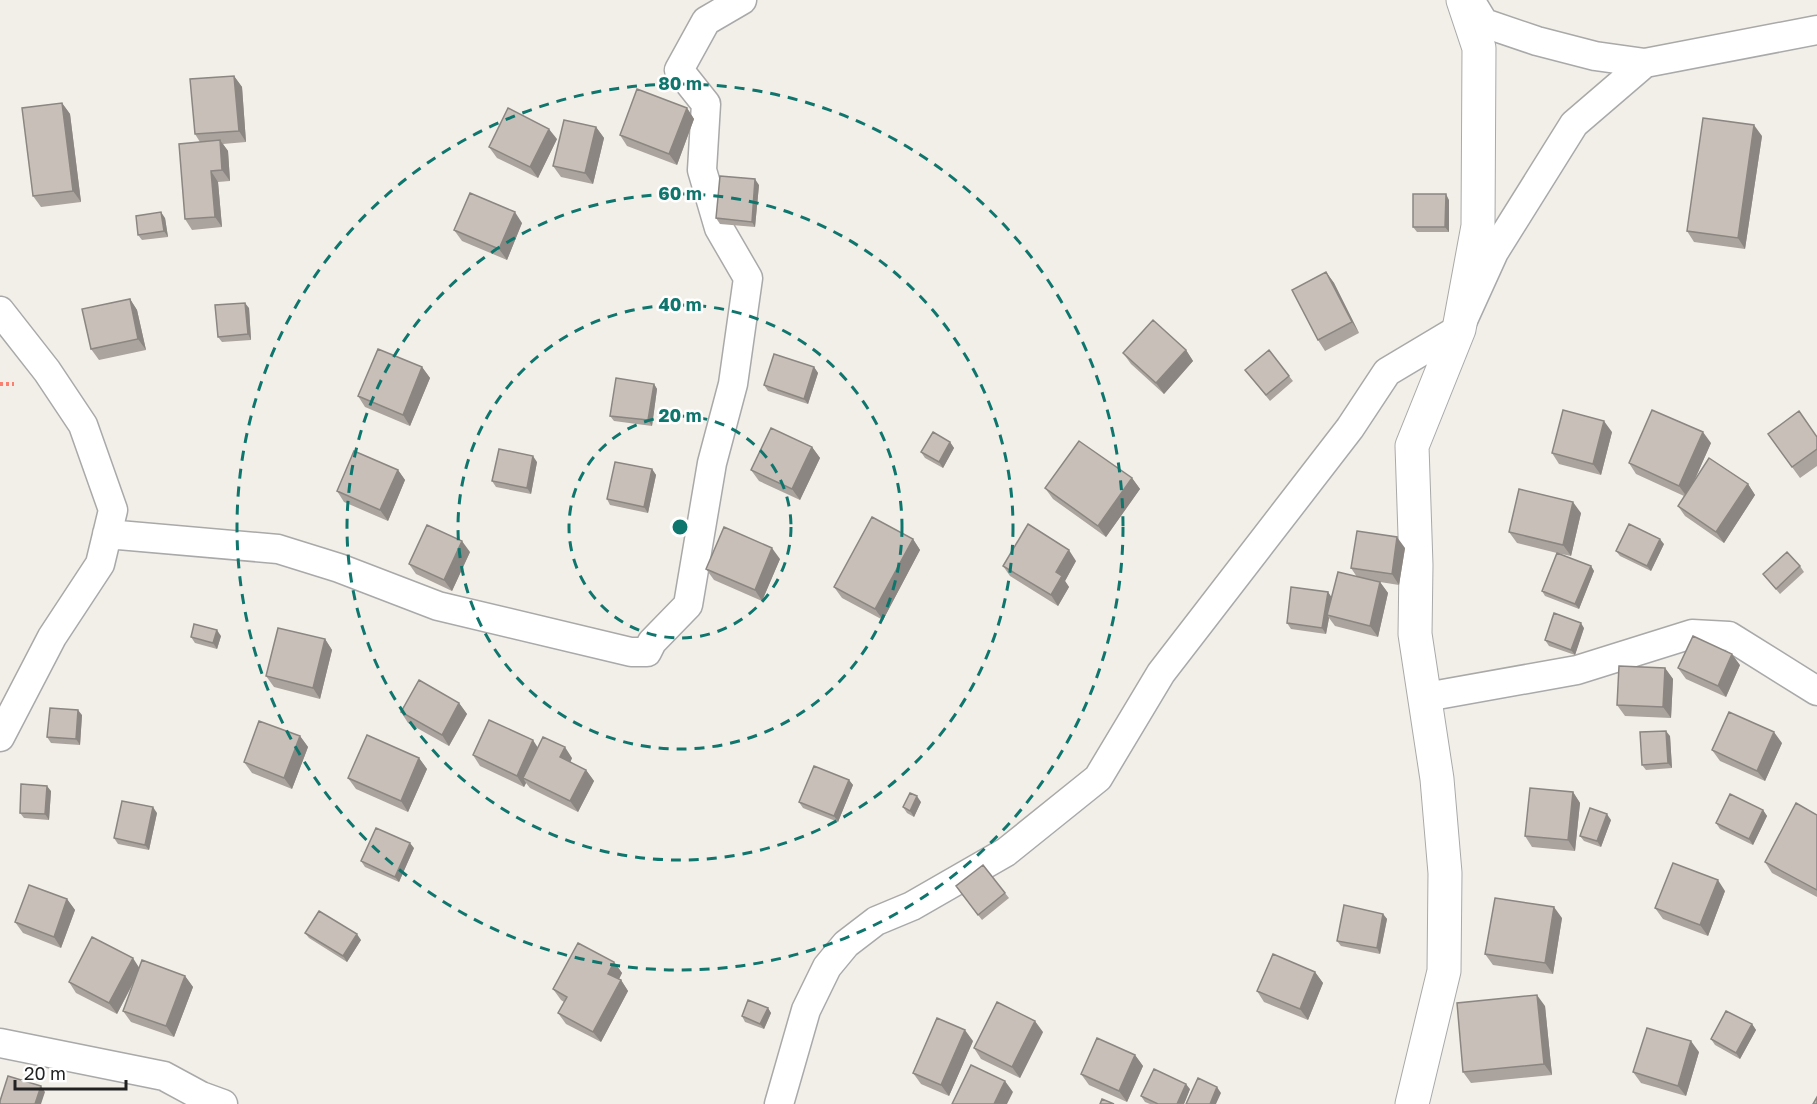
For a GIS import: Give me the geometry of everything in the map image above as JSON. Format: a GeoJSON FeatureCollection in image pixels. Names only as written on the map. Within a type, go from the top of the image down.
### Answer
{"type":"FeatureCollection","features":[{"type":"Feature","properties":{"kind":"street"},"geometry":{"type":"LineString","coordinates":[[107,534],[278,549],[339,568],[438,606],[631,652],[647,652],[652,642],[688,605],[712,463],[733,384],[748,278],[719,228],[702,170],[706,104],[679,70],[706,21],[742,0]]}},
{"type":"Feature","properties":{"kind":"street"},"geometry":{"type":"LineString","coordinates":[[779,1104],[806,1010],[827,967],[846,944],[876,921],[912,906],[1006,852],[1098,778],[1161,673],[1350,428],[1387,372],[1459,328],[1478,226],[1479,48],[1463,0]]}},
{"type":"Feature","properties":{"kind":"street"},"geometry":{"type":"LineString","coordinates":[[1470,0],[1484,23],[1537,41],[1595,56],[1645,63],[1817,30]]}},
{"type":"Feature","properties":{"kind":"street"},"geometry":{"type":"LineString","coordinates":[[1412,1104],[1444,971],[1445,873],[1437,779],[1415,634],[1416,565],[1412,446],[1459,328],[1494,252],[1574,124],[1645,63]]}},
{"type":"Feature","properties":{"kind":"street"},"geometry":{"type":"LineString","coordinates":[[0,311],[47,371],[83,425],[112,510],[100,564],[52,637],[0,736]]}},
{"type":"Feature","properties":{"kind":"street"},"geometry":{"type":"LineString","coordinates":[[1426,698],[1577,669],[1692,634],[1729,636],[1817,691]]}},
{"type":"Feature","properties":{"kind":"street"},"geometry":{"type":"LineString","coordinates":[[0,1043],[164,1076],[201,1096],[223,1104]]}},
{"type":"Feature","properties":{"kind":"building"},"geometry":{"type":"Polygon","coordinates":[[[234,76],[239,131],[195,134],[190,79],[234,76]]]}},
{"type":"Feature","properties":{"kind":"building"},"geometry":{"type":"Polygon","coordinates":[[[637,89],[687,108],[669,154],[620,135],[637,89]]]}},
{"type":"Feature","properties":{"kind":"building"},"geometry":{"type":"Polygon","coordinates":[[[62,103],[73,191],[33,196],[22,108],[62,103]]]}},
{"type":"Feature","properties":{"kind":"building"},"geometry":{"type":"Polygon","coordinates":[[[508,108],[549,129],[530,167],[489,147],[508,108]]]}},
{"type":"Feature","properties":{"kind":"building"},"geometry":{"type":"Polygon","coordinates":[[[1703,118],[1754,125],[1738,238],[1687,231],[1703,118]]]}},
{"type":"Feature","properties":{"kind":"building"},"geometry":{"type":"Polygon","coordinates":[[[564,120],[596,127],[585,173],[553,166],[564,120]]]}},
{"type":"Feature","properties":{"kind":"building"},"geometry":{"type":"Polygon","coordinates":[[[220,140],[222,170],[211,171],[215,217],[185,219],[179,144],[220,140]]]}},
{"type":"Feature","properties":{"kind":"building"},"geometry":{"type":"Polygon","coordinates":[[[720,176],[755,179],[752,222],[716,218],[720,176]]]}},
{"type":"Feature","properties":{"kind":"building"},"geometry":{"type":"Polygon","coordinates":[[[470,193],[515,212],[499,249],[454,230],[470,193]]]}},
{"type":"Feature","properties":{"kind":"building"},"geometry":{"type":"Polygon","coordinates":[[[1413,194],[1446,194],[1445,227],[1413,227],[1413,194]]]}},
{"type":"Feature","properties":{"kind":"building"},"geometry":{"type":"Polygon","coordinates":[[[161,212],[164,231],[138,235],[136,216],[161,212]]]}},
{"type":"Feature","properties":{"kind":"building"},"geometry":{"type":"Polygon","coordinates":[[[1326,272],[1352,322],[1318,340],[1292,290],[1326,272]]]}},
{"type":"Feature","properties":{"kind":"building"},"geometry":{"type":"Polygon","coordinates":[[[130,299],[138,339],[91,349],[82,309],[130,299]]]}},
{"type":"Feature","properties":{"kind":"building"},"geometry":{"type":"Polygon","coordinates":[[[245,303],[248,334],[218,337],[215,305],[245,303]]]}},
{"type":"Feature","properties":{"kind":"building"},"geometry":{"type":"Polygon","coordinates":[[[1153,320],[1186,350],[1156,383],[1123,353],[1153,320]]]}},
{"type":"Feature","properties":{"kind":"building"},"geometry":{"type":"Polygon","coordinates":[[[378,349],[422,367],[403,415],[358,396],[378,349]]]}},
{"type":"Feature","properties":{"kind":"building"},"geometry":{"type":"Polygon","coordinates":[[[1269,350],[1289,376],[1266,395],[1245,370],[1269,350]]]}},
{"type":"Feature","properties":{"kind":"building"},"geometry":{"type":"Polygon","coordinates":[[[774,354],[814,367],[804,399],[764,385],[774,354]]]}},
{"type":"Feature","properties":{"kind":"building"},"geometry":{"type":"Polygon","coordinates":[[[616,378],[654,384],[648,420],[610,416],[616,378]]]}},
{"type":"Feature","properties":{"kind":"building"},"geometry":{"type":"Polygon","coordinates":[[[1563,410],[1604,421],[1593,464],[1552,453],[1563,410]]]}},
{"type":"Feature","properties":{"kind":"building"},"geometry":{"type":"Polygon","coordinates":[[[1652,410],[1703,432],[1679,486],[1629,463],[1652,410]]]}},
{"type":"Feature","properties":{"kind":"building"},"geometry":{"type":"Polygon","coordinates":[[[1799,411],[1817,437],[1817,449],[1792,467],[1768,434],[1799,411]]]}},
{"type":"Feature","properties":{"kind":"building"},"geometry":{"type":"Polygon","coordinates":[[[771,428],[812,447],[792,489],[751,470],[771,428]]]}},
{"type":"Feature","properties":{"kind":"building"},"geometry":{"type":"Polygon","coordinates":[[[933,432],[950,442],[939,462],[921,452],[933,432]]]}},
{"type":"Feature","properties":{"kind":"building"},"geometry":{"type":"Polygon","coordinates":[[[1079,441],[1132,478],[1098,526],[1045,488],[1079,441]]]}},
{"type":"Feature","properties":{"kind":"building"},"geometry":{"type":"Polygon","coordinates":[[[499,449],[533,456],[527,488],[492,481],[499,449]]]}},
{"type":"Feature","properties":{"kind":"building"},"geometry":{"type":"Polygon","coordinates":[[[354,451],[398,470],[380,510],[337,491],[354,451]]]}},
{"type":"Feature","properties":{"kind":"building"},"geometry":{"type":"Polygon","coordinates":[[[1709,458],[1748,484],[1716,532],[1678,506],[1709,458]]]}},
{"type":"Feature","properties":{"kind":"building"},"geometry":{"type":"Polygon","coordinates":[[[615,462],[652,469],[644,507],[607,499],[615,462]]]}},
{"type":"Feature","properties":{"kind":"building"},"geometry":{"type":"Polygon","coordinates":[[[1519,489],[1573,502],[1563,545],[1509,532],[1519,489]]]}},
{"type":"Feature","properties":{"kind":"building"},"geometry":{"type":"Polygon","coordinates":[[[872,517],[913,539],[875,609],[834,587],[872,517]]]}},
{"type":"Feature","properties":{"kind":"building"},"geometry":{"type":"Polygon","coordinates":[[[1028,524],[1069,550],[1056,572],[1062,576],[1051,595],[1003,566],[1028,524]]]}},
{"type":"Feature","properties":{"kind":"building"},"geometry":{"type":"Polygon","coordinates":[[[1629,524],[1660,539],[1647,566],[1616,551],[1629,524]]]}},
{"type":"Feature","properties":{"kind":"building"},"geometry":{"type":"Polygon","coordinates":[[[427,525],[462,541],[444,580],[409,564],[427,525]]]}},
{"type":"Feature","properties":{"kind":"building"},"geometry":{"type":"Polygon","coordinates":[[[724,527],[772,548],[755,590],[706,569],[724,527]]]}},
{"type":"Feature","properties":{"kind":"building"},"geometry":{"type":"Polygon","coordinates":[[[1357,531],[1397,537],[1392,574],[1351,568],[1357,531]]]}},
{"type":"Feature","properties":{"kind":"building"},"geometry":{"type":"Polygon","coordinates":[[[1787,552],[1800,566],[1776,589],[1763,574],[1787,552]]]}},
{"type":"Feature","properties":{"kind":"building"},"geometry":{"type":"Polygon","coordinates":[[[1557,553],[1591,566],[1575,604],[1542,591],[1557,553]]]}},
{"type":"Feature","properties":{"kind":"building"},"geometry":{"type":"Polygon","coordinates":[[[1338,572],[1380,582],[1370,626],[1327,615],[1338,572]]]}},
{"type":"Feature","properties":{"kind":"building"},"geometry":{"type":"Polygon","coordinates":[[[1291,587],[1328,592],[1322,628],[1287,623],[1291,587]]]}},
{"type":"Feature","properties":{"kind":"building"},"geometry":{"type":"Polygon","coordinates":[[[1554,613],[1581,623],[1571,650],[1545,640],[1554,613]]]}},
{"type":"Feature","properties":{"kind":"building"},"geometry":{"type":"Polygon","coordinates":[[[194,624],[217,630],[213,643],[191,637],[194,624]]]}},
{"type":"Feature","properties":{"kind":"building"},"geometry":{"type":"Polygon","coordinates":[[[278,628],[325,639],[313,688],[266,676],[278,628]]]}},
{"type":"Feature","properties":{"kind":"building"},"geometry":{"type":"Polygon","coordinates":[[[1693,636],[1732,654],[1718,686],[1678,668],[1693,636]]]}},
{"type":"Feature","properties":{"kind":"building"},"geometry":{"type":"Polygon","coordinates":[[[1619,666],[1665,668],[1663,707],[1617,705],[1619,666]]]}},
{"type":"Feature","properties":{"kind":"building"},"geometry":{"type":"Polygon","coordinates":[[[419,680],[459,703],[442,735],[401,712],[419,680]]]}},
{"type":"Feature","properties":{"kind":"building"},"geometry":{"type":"Polygon","coordinates":[[[50,708],[78,710],[76,739],[47,737],[50,708]]]}},
{"type":"Feature","properties":{"kind":"building"},"geometry":{"type":"Polygon","coordinates":[[[1729,712],[1774,732],[1757,771],[1712,750],[1729,712]]]}},
{"type":"Feature","properties":{"kind":"building"},"geometry":{"type":"Polygon","coordinates":[[[489,720],[533,740],[517,776],[473,755],[489,720]]]}},
{"type":"Feature","properties":{"kind":"building"},"geometry":{"type":"Polygon","coordinates":[[[259,721],[300,736],[284,778],[244,762],[259,721]]]}},
{"type":"Feature","properties":{"kind":"building"},"geometry":{"type":"Polygon","coordinates":[[[1666,731],[1668,763],[1642,765],[1640,732],[1666,731]]]}},
{"type":"Feature","properties":{"kind":"building"},"geometry":{"type":"Polygon","coordinates":[[[367,735],[419,758],[401,801],[348,778],[367,735]]]}},
{"type":"Feature","properties":{"kind":"building"},"geometry":{"type":"Polygon","coordinates":[[[543,737],[565,747],[560,757],[586,770],[570,801],[523,778],[543,737]]]}},
{"type":"Feature","properties":{"kind":"building"},"geometry":{"type":"Polygon","coordinates":[[[814,766],[849,780],[834,816],[799,802],[814,766]]]}},
{"type":"Feature","properties":{"kind":"building"},"geometry":{"type":"Polygon","coordinates":[[[21,784],[47,786],[45,814],[20,813],[21,784]]]}},
{"type":"Feature","properties":{"kind":"building"},"geometry":{"type":"Polygon","coordinates":[[[1530,788],[1573,792],[1568,840],[1525,836],[1530,788]]]}},
{"type":"Feature","properties":{"kind":"building"},"geometry":{"type":"Polygon","coordinates":[[[910,793],[917,796],[910,811],[903,807],[910,793]]]}},
{"type":"Feature","properties":{"kind":"building"},"geometry":{"type":"Polygon","coordinates":[[[1730,794],[1763,810],[1749,839],[1716,823],[1730,794]]]}},
{"type":"Feature","properties":{"kind":"building"},"geometry":{"type":"Polygon","coordinates":[[[122,801],[153,807],[145,845],[114,838],[122,801]]]}},
{"type":"Feature","properties":{"kind":"building"},"geometry":{"type":"Polygon","coordinates":[[[1796,803],[1817,815],[1817,890],[1765,862],[1796,803]]]}},
{"type":"Feature","properties":{"kind":"building"},"geometry":{"type":"Polygon","coordinates":[[[1590,808],[1607,814],[1597,841],[1580,836],[1590,808]]]}},
{"type":"Feature","properties":{"kind":"building"},"geometry":{"type":"Polygon","coordinates":[[[376,828],[410,843],[395,877],[361,861],[376,828]]]}},
{"type":"Feature","properties":{"kind":"building"},"geometry":{"type":"Polygon","coordinates":[[[1673,863],[1718,880],[1700,925],[1655,908],[1673,863]]]}},
{"type":"Feature","properties":{"kind":"building"},"geometry":{"type":"Polygon","coordinates":[[[983,865],[1005,893],[978,915],[956,886],[983,865]]]}},
{"type":"Feature","properties":{"kind":"building"},"geometry":{"type":"Polygon","coordinates":[[[29,885],[67,899],[54,937],[15,922],[29,885]]]}},
{"type":"Feature","properties":{"kind":"building"},"geometry":{"type":"Polygon","coordinates":[[[1495,898],[1554,907],[1545,963],[1485,954],[1495,898]]]}},
{"type":"Feature","properties":{"kind":"building"},"geometry":{"type":"Polygon","coordinates":[[[1344,905],[1383,914],[1377,948],[1337,941],[1344,905]]]}},
{"type":"Feature","properties":{"kind":"building"},"geometry":{"type":"Polygon","coordinates":[[[319,911],[357,934],[343,956],[305,933],[319,911]]]}},
{"type":"Feature","properties":{"kind":"building"},"geometry":{"type":"Polygon","coordinates":[[[92,937],[133,958],[109,1003],[69,982],[92,937]]]}},
{"type":"Feature","properties":{"kind":"building"},"geometry":{"type":"Polygon","coordinates":[[[578,943],[614,962],[608,974],[621,980],[593,1032],[558,1013],[567,997],[553,989],[578,943]]]}},
{"type":"Feature","properties":{"kind":"building"},"geometry":{"type":"Polygon","coordinates":[[[1273,954],[1315,972],[1300,1009],[1257,991],[1273,954]]]}},
{"type":"Feature","properties":{"kind":"building"},"geometry":{"type":"Polygon","coordinates":[[[142,960],[185,976],[166,1026],[123,1011],[142,960]]]}},
{"type":"Feature","properties":{"kind":"building"},"geometry":{"type":"Polygon","coordinates":[[[1537,995],[1544,1064],[1463,1072],[1457,1003],[1537,995]]]}},
{"type":"Feature","properties":{"kind":"building"},"geometry":{"type":"Polygon","coordinates":[[[748,1000],[768,1008],[760,1024],[742,1016],[748,1000]]]}},
{"type":"Feature","properties":{"kind":"building"},"geometry":{"type":"Polygon","coordinates":[[[997,1002],[1035,1021],[1012,1067],[974,1048],[997,1002]]]}},
{"type":"Feature","properties":{"kind":"building"},"geometry":{"type":"Polygon","coordinates":[[[1726,1011],[1752,1024],[1736,1053],[1711,1039],[1726,1011]]]}},
{"type":"Feature","properties":{"kind":"building"},"geometry":{"type":"Polygon","coordinates":[[[937,1018],[965,1030],[941,1085],[913,1073],[937,1018]]]}},
{"type":"Feature","properties":{"kind":"building"},"geometry":{"type":"Polygon","coordinates":[[[1647,1028],[1691,1041],[1678,1086],[1633,1072],[1647,1028]]]}},
{"type":"Feature","properties":{"kind":"building"},"geometry":{"type":"Polygon","coordinates":[[[1097,1038],[1135,1055],[1119,1091],[1081,1074],[1097,1038]]]}},
{"type":"Feature","properties":{"kind":"building"},"geometry":{"type":"Polygon","coordinates":[[[971,1065],[1005,1081],[994,1104],[952,1104],[971,1065]]]}},
{"type":"Feature","properties":{"kind":"building"},"geometry":{"type":"Polygon","coordinates":[[[1154,1069],[1186,1084],[1177,1104],[1158,1104],[1141,1096],[1154,1069]]]}},
{"type":"Feature","properties":{"kind":"building"},"geometry":{"type":"Polygon","coordinates":[[[8,1076],[41,1086],[35,1104],[0,1104],[8,1076]]]}},
{"type":"Feature","properties":{"kind":"building"},"geometry":{"type":"Polygon","coordinates":[[[1198,1078],[1217,1087],[1210,1104],[1186,1104],[1198,1078]]]}},
{"type":"Feature","properties":{"kind":"building"},"geometry":{"type":"Polygon","coordinates":[[[1102,1099],[1114,1104],[1100,1104],[1102,1099]]]}}]}
